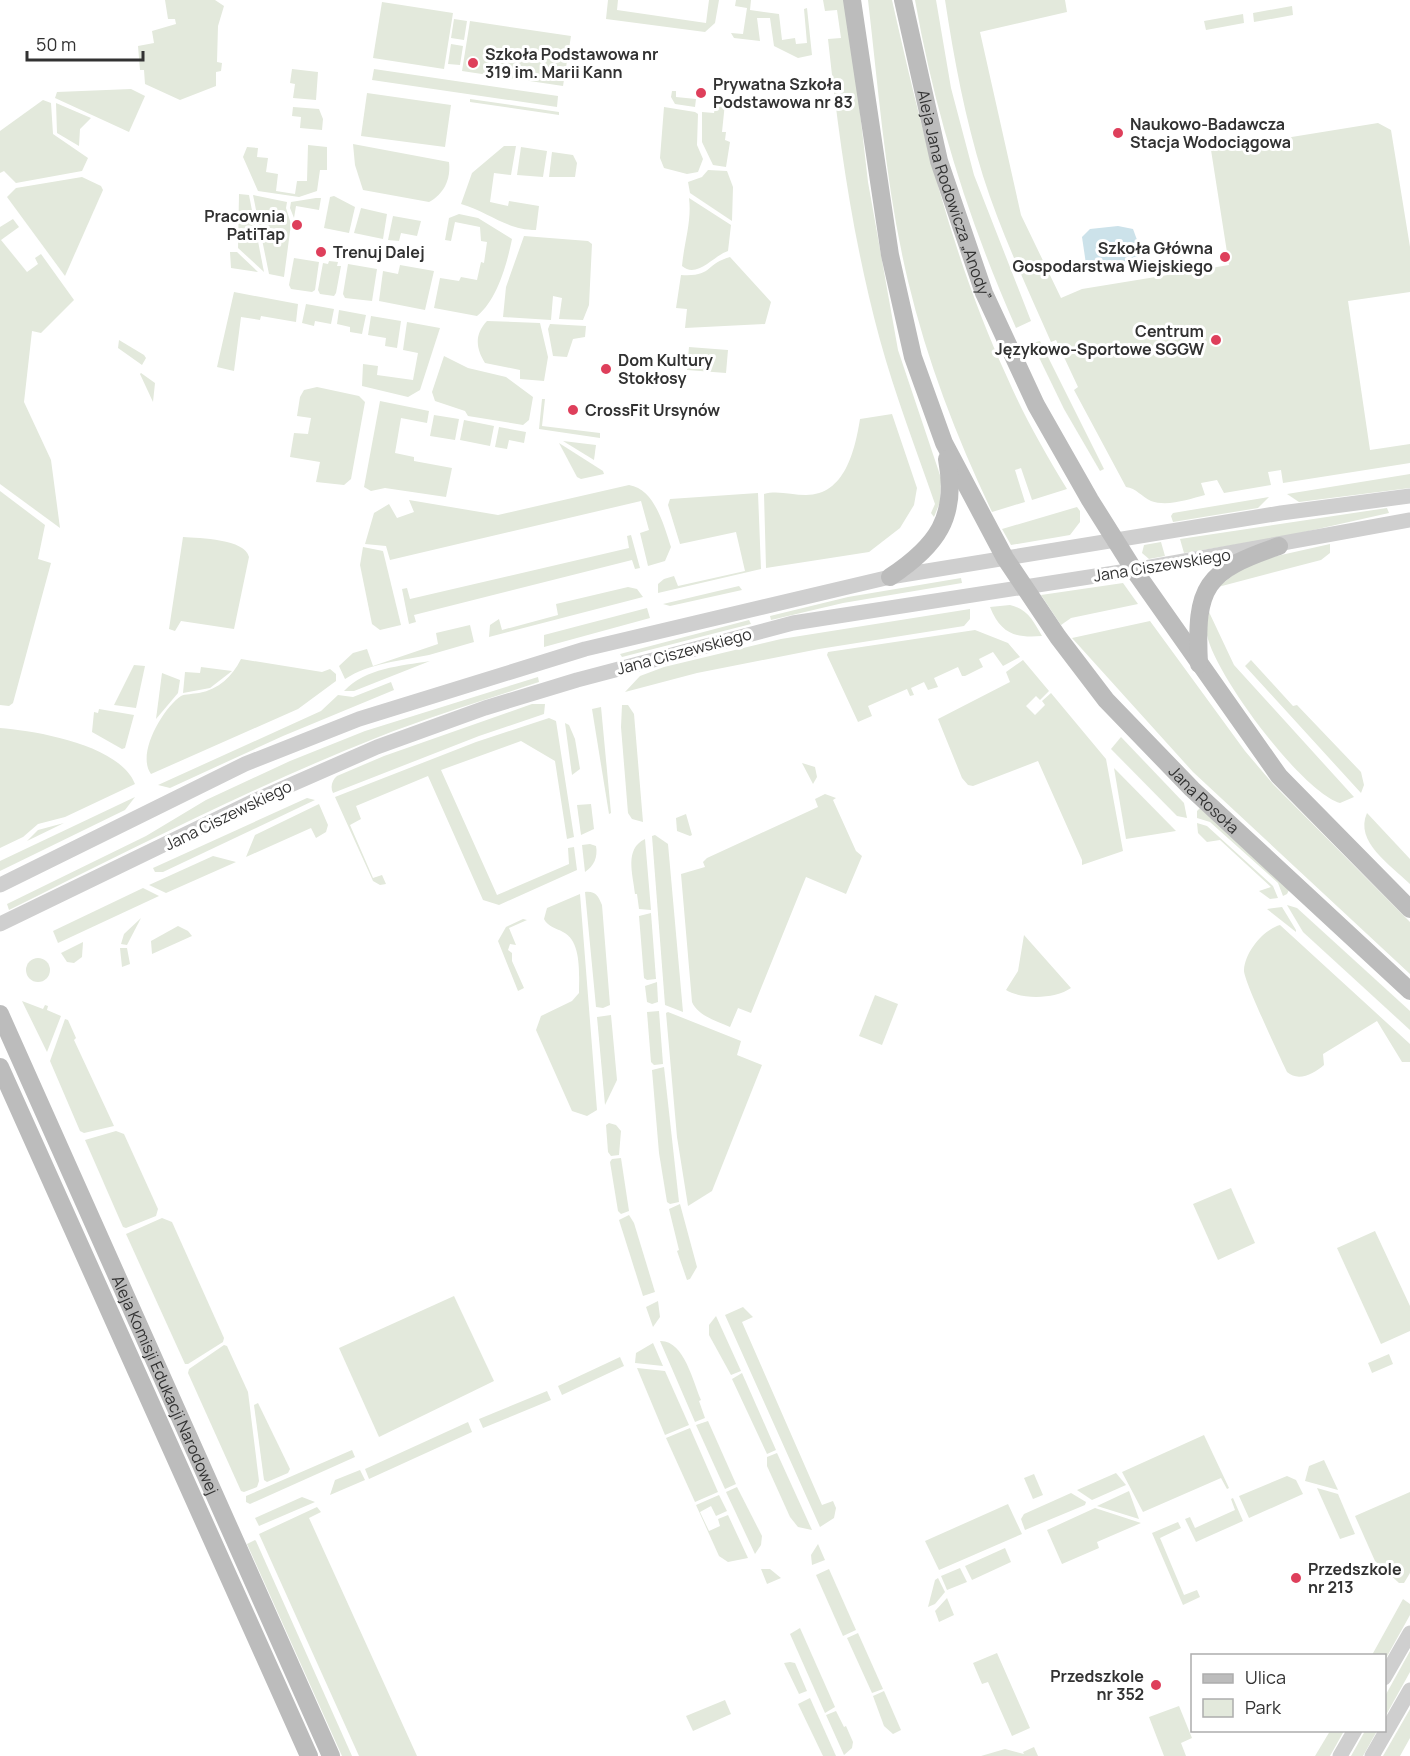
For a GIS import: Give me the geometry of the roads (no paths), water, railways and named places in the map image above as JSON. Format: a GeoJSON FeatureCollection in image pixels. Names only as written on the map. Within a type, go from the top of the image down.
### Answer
{"type":"FeatureCollection","features":[{"type":"Feature","properties":{"kind":"main road"},"geometry":{"type":"LineString","coordinates":[[852,0],[890,255],[913,357],[944,443],[1005,558],[1023,586]]}},
{"type":"Feature","properties":{"kind":"main road","name":"Aleja Jana Rodowicza „Anody”"},"geometry":{"type":"LineString","coordinates":[[903,0],[939,161],[984,293],[1036,405],[1090,500],[1134,570]]}},
{"type":"Feature","properties":{"kind":"main road"},"geometry":{"type":"LineString","coordinates":[[890,577],[920,558],[941,526],[951,494],[944,443]]}},
{"type":"Feature","properties":{"kind":"main road"},"geometry":{"type":"LineString","coordinates":[[1199,664],[1199,614],[1210,584],[1228,565],[1279,546]]}},
{"type":"Feature","properties":{"kind":"main road"},"geometry":{"type":"LineString","coordinates":[[1134,570],[1279,776],[1410,909]]}},
{"type":"Feature","properties":{"kind":"main road","name":"Jana Rosoła"},"geometry":{"type":"LineString","coordinates":[[1023,586],[1106,700],[1192,789],[1410,991]]}},
{"type":"Feature","properties":{"kind":"main road","name":"Aleja Komisji Edukacji Narodowej"},"geometry":{"type":"LineString","coordinates":[[0,1014],[331,1756]]}},
{"type":"Feature","properties":{"kind":"main road","name":"Aleja Komisji Edukacji Narodowej"},"geometry":{"type":"LineString","coordinates":[[0,1067],[309,1756]]}},
{"type":"Feature","properties":{"kind":"street","name":"Jana Ciszewskiego"},"geometry":{"type":"LineString","coordinates":[[0,885],[245,764],[359,719],[595,647],[890,577],[1281,513],[1410,496]]}},
{"type":"Feature","properties":{"kind":"street","name":"Jana Ciszewskiego"},"geometry":{"type":"LineString","coordinates":[[0,924],[315,774],[377,747],[485,708],[607,671],[793,622],[1134,570],[1279,546],[1410,520]]}},
{"type":"Feature","properties":{"kind":"street"},"geometry":{"type":"LineString","coordinates":[[1386,1675],[1410,1633]]}},
{"type":"Feature","properties":{"kind":"street"},"geometry":{"type":"LineString","coordinates":[[1386,1732],[1410,1690]]}},
{"type":"Feature","properties":{"kind":"street"},"geometry":{"type":"LineString","coordinates":[[1340,1756],[1354,1732]]}},
{"type":"Feature","properties":{"kind":"street"},"geometry":{"type":"LineString","coordinates":[[1372,1756],[1386,1732]]}},
{"type":"Feature","properties":{"kind":"water"},"geometry":{"type":"Polygon","coordinates":[[[1118,226],[1133,229],[1140,248],[1137,260],[1102,269],[1086,264],[1082,237],[1090,229],[1118,226]]]}},
{"type":"Feature","properties":{"kind":"place","name":"Szkoła Podstawowa nr 319 im. Marii Kann"},"geometry":{"type":"Point","coordinates":[473,63]}},
{"type":"Feature","properties":{"kind":"place","name":"Prywatna Szkoła Podstawowa nr 83"},"geometry":{"type":"Point","coordinates":[701,93]}},
{"type":"Feature","properties":{"kind":"place","name":"Naukowo-Badawcza Stacja Wodociągowa"},"geometry":{"type":"Point","coordinates":[1118,133]}},
{"type":"Feature","properties":{"kind":"place","name":"Pracownia PatiTap"},"geometry":{"type":"Point","coordinates":[297,225]}},
{"type":"Feature","properties":{"kind":"place","name":"Trenuj Dalej"},"geometry":{"type":"Point","coordinates":[321,252]}},
{"type":"Feature","properties":{"kind":"place","name":"Szkoła Główna Gospodarstwa Wiejskiego"},"geometry":{"type":"Point","coordinates":[1225,257]}},
{"type":"Feature","properties":{"kind":"place","name":"Centrum Językowo-Sportowe SGGW"},"geometry":{"type":"Point","coordinates":[1216,340]}},
{"type":"Feature","properties":{"kind":"place","name":"Dom Kultury Stokłosy"},"geometry":{"type":"Point","coordinates":[606,369]}},
{"type":"Feature","properties":{"kind":"place","name":"CrossFit Ursynów"},"geometry":{"type":"Point","coordinates":[573,410]}},
{"type":"Feature","properties":{"kind":"place","name":"Przedszkole nr 213"},"geometry":{"type":"Point","coordinates":[1296,1578]}},
{"type":"Feature","properties":{"kind":"place","name":"Przedszkole nr 352"},"geometry":{"type":"Point","coordinates":[1156,1685]}}]}
